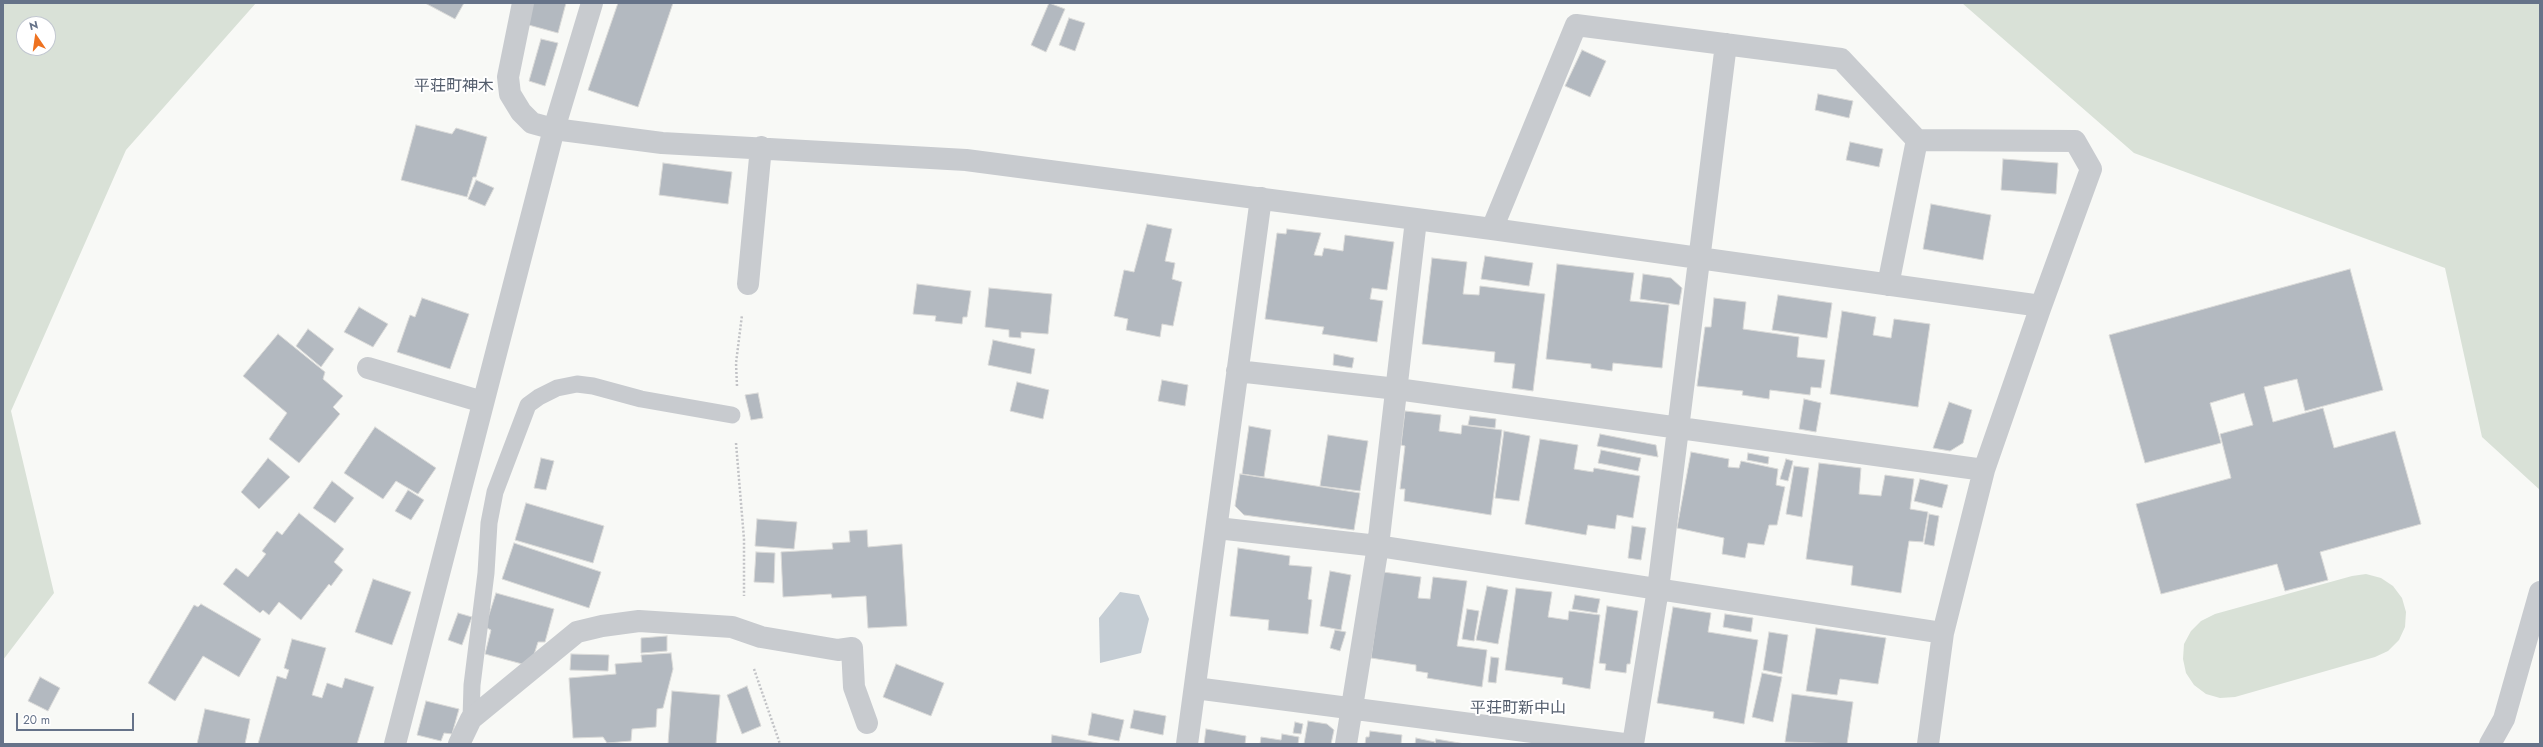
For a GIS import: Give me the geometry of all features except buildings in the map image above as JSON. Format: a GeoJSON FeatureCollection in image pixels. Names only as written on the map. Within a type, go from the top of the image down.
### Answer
{"type":"FeatureCollection","features":[{"type":"Feature","properties":{"kind":"street"},"geometry":{"type":"LineString","coordinates":[[523,3],[508,77],[510,94],[521,112],[532,123],[554,129],[662,142],[966,160],[1492,229],[2041,306]]}},
{"type":"Feature","properties":{"kind":"street"},"geometry":{"type":"LineString","coordinates":[[395,744],[554,129],[592,3]]}},
{"type":"Feature","properties":{"kind":"street"},"geometry":{"type":"LineString","coordinates":[[1492,229],[1576,25],[1841,59],[1917,140],[2075,142],[2091,169],[2041,306],[1984,470],[1943,633],[1928,744]]}},
{"type":"Feature","properties":{"kind":"street"},"geometry":{"type":"LineString","coordinates":[[1634,744],[1658,589],[1726,44]]}},
{"type":"Feature","properties":{"kind":"street"},"geometry":{"type":"LineString","coordinates":[[1888,285],[1917,140]]}},
{"type":"Feature","properties":{"kind":"street"},"geometry":{"type":"LineString","coordinates":[[748,284],[760,147]]}},
{"type":"Feature","properties":{"kind":"street"},"geometry":{"type":"LineString","coordinates":[[1187,744],[1261,198]]}},
{"type":"Feature","properties":{"kind":"street"},"geometry":{"type":"LineString","coordinates":[[1346,744],[1378,546],[1416,220]]}},
{"type":"Feature","properties":{"kind":"street"},"geometry":{"type":"LineString","coordinates":[[368,368],[483,402]]}},
{"type":"Feature","properties":{"kind":"street"},"geometry":{"type":"LineString","coordinates":[[1238,371],[1397,389],[1677,429],[1984,470]]}},
{"type":"Feature","properties":{"kind":"street"},"geometry":{"type":"LineString","coordinates":[[1217,528],[1378,546],[1943,633]]}},
{"type":"Feature","properties":{"kind":"street"},"geometry":{"type":"LineString","coordinates":[[2490,744],[2504,718],[2540,592]]}},
{"type":"Feature","properties":{"kind":"street"},"geometry":{"type":"LineString","coordinates":[[459,744],[471,719],[577,632],[602,626],[639,621],[732,627],[762,637],[838,650],[852,648],[854,687],[867,723]]}},
{"type":"Feature","properties":{"kind":"street"},"geometry":{"type":"LineString","coordinates":[[1195,688],[1624,744]]}},
{"type":"Feature","properties":{"kind":"lane"},"geometry":{"type":"LineString","coordinates":[[471,719],[472,685],[486,573],[489,523],[495,492],[528,405],[539,397],[557,388],[577,384],[593,386],[641,399],[732,415]]}},
{"type":"Feature","properties":{"kind":"path"},"geometry":{"type":"LineString","coordinates":[[748,284],[746,287],[736,363],[738,397],[732,415],[736,433],[744,539],[745,632],[746,644],[780,744]]}},
{"type":"Feature","properties":{"kind":"shaded area"},"geometry":{"type":"Polygon","coordinates":[[[3,3],[256,3],[126,150],[11,411],[54,593],[3,660],[3,3]]]}},
{"type":"Feature","properties":{"kind":"shaded area"},"geometry":{"type":"Polygon","coordinates":[[[1962,3],[2540,3],[2540,490],[2482,437],[2445,268],[2134,153],[1962,3]]]}},
{"type":"Feature","properties":{"kind":"shaded area"},"geometry":{"type":"Polygon","coordinates":[[[2366,574],[2381,578],[2393,586],[2402,598],[2406,612],[2405,627],[2399,640],[2388,651],[2375,657],[2235,697],[2220,698],[2206,694],[2194,685],[2186,673],[2183,659],[2184,644],[2191,631],[2201,621],[2215,614],[2352,576],[2366,574]]]}},
{"type":"Feature","properties":{"kind":"shaded area"},"geometry":{"type":"Polygon","coordinates":[[[1120,592],[1139,595],[1149,619],[1141,653],[1100,663],[1099,618],[1120,592]]]}},
{"type":"Feature","properties":{"kind":"district","name":"平荘町神木"},"geometry":{"type":"Point","coordinates":[454,87]}},
{"type":"Feature","properties":{"kind":"district","name":"平荘町新中山"},"geometry":{"type":"Point","coordinates":[1518,709]}}]}
